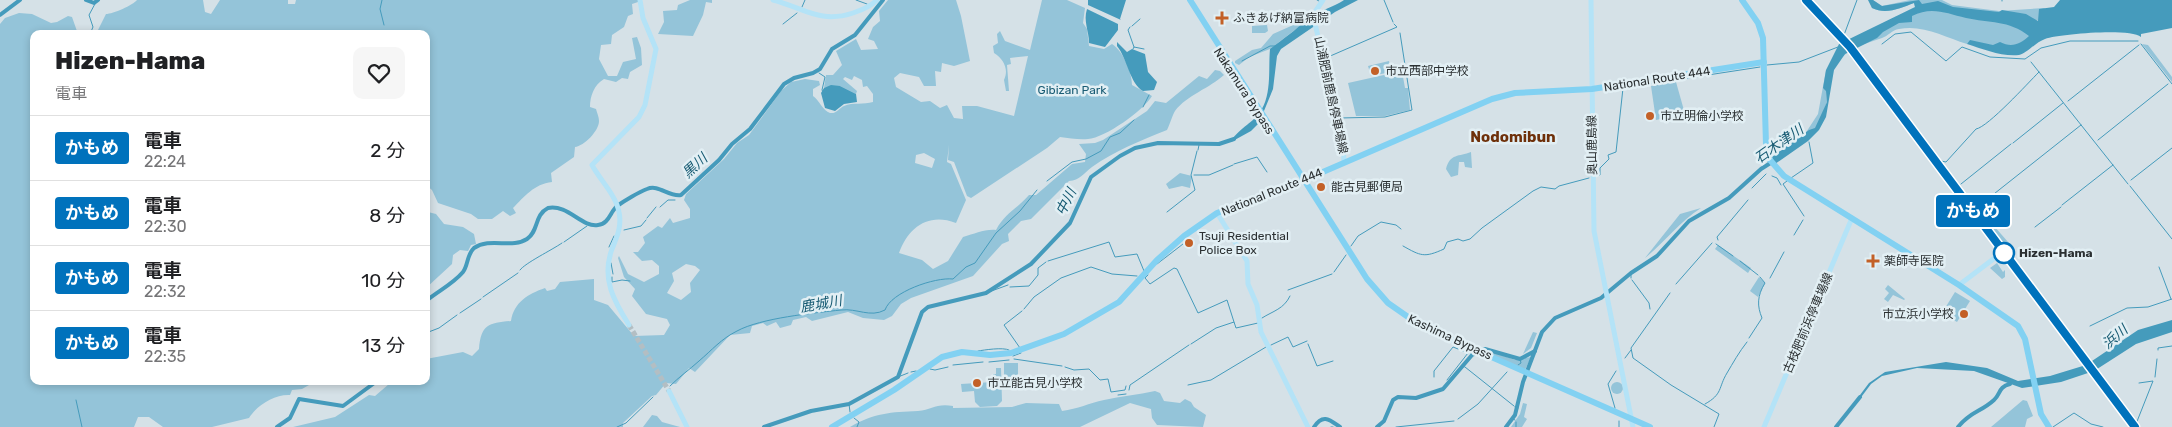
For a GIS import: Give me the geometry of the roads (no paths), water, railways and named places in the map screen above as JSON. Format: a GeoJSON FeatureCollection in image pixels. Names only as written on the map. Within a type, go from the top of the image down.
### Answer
{"type":"FeatureCollection","features":[{"type":"Feature","properties":{"kind":"highway","name":"Nakamura Bypass"},"geometry":{"type":"LineString","coordinates":[[1189,0],[1303,180]]}},
{"type":"Feature","properties":{"kind":"highway"},"geometry":{"type":"LineString","coordinates":[[1742,0],[1761,30],[1764,62],[1765,139],[1769,158],[1774,165],[1784,176],[1959,285],[2018,326],[2025,338],[2041,414],[2049,427]]}},
{"type":"Feature","properties":{"kind":"highway","name":"National Route 444"},"geometry":{"type":"LineString","coordinates":[[832,427],[942,358],[962,352],[990,355],[1011,353],[1054,339],[1105,312],[1118,302],[1157,260],[1184,236],[1217,213],[1303,180],[1504,95],[1592,89],[1764,62]]}},
{"type":"Feature","properties":{"kind":"highway","name":"Kashima Bypass"},"geometry":{"type":"LineString","coordinates":[[1303,180],[1367,278],[1388,303],[1421,326],[1643,427]]}},
{"type":"Feature","properties":{"kind":"highway","name":"Kashima Bypass"},"geometry":{"type":"LineString","coordinates":[[1633,423],[1650,427]]}},
{"type":"Feature","properties":{"kind":"main road"},"geometry":{"type":"LineString","coordinates":[[630,326],[613,297],[608,277],[610,257],[619,232],[618,206],[592,165],[639,117],[645,105],[656,48],[643,18],[640,0]]}},
{"type":"Feature","properties":{"kind":"main road"},"geometry":{"type":"LineString","coordinates":[[773,0],[814,15],[829,18],[862,10],[877,0]]}},
{"type":"Feature","properties":{"kind":"main road","name":"山浦肥前鹿島停車場線"},"geometry":{"type":"LineString","coordinates":[[1322,0],[1313,15],[1343,143],[1344,162]]}},
{"type":"Feature","properties":{"kind":"main road","name":"奥山鹿島線"},"geometry":{"type":"LineString","coordinates":[[1591,0],[1593,225],[1604,288],[1618,348]]}},
{"type":"Feature","properties":{"kind":"main road"},"geometry":{"type":"LineString","coordinates":[[1217,213],[1247,261],[1248,284],[1257,304],[1261,332],[1308,427]]}},
{"type":"Feature","properties":{"kind":"main road","name":"古枝肥前浜停車場線"},"geometry":{"type":"LineString","coordinates":[[1764,427],[1852,218]]}},
{"type":"Feature","properties":{"kind":"main road"},"geometry":{"type":"LineString","coordinates":[[1959,285],[1996,257]]}},
{"type":"Feature","properties":{"kind":"main road"},"geometry":{"type":"LineString","coordinates":[[1618,348],[1626,351]]}},
{"type":"Feature","properties":{"kind":"main road"},"geometry":{"type":"LineString","coordinates":[[1618,348],[1633,423]]}},
{"type":"Feature","properties":{"kind":"main road"},"geometry":{"type":"LineString","coordinates":[[669,391],[687,427]]}},
{"type":"Feature","properties":{"kind":"waterway"},"geometry":{"type":"LineString","coordinates":[[0,15],[20,0]]}},
{"type":"Feature","properties":{"kind":"waterway"},"geometry":{"type":"LineString","coordinates":[[86,0],[94,3],[98,0]]}},
{"type":"Feature","properties":{"kind":"waterway"},"geometry":{"type":"LineString","coordinates":[[382,0],[380,9],[384,25]]}},
{"type":"Feature","properties":{"kind":"waterway"},"geometry":{"type":"LineString","coordinates":[[802,7],[805,0]]}},
{"type":"Feature","properties":{"kind":"waterway"},"geometry":{"type":"LineString","coordinates":[[856,0],[867,4]]}},
{"type":"Feature","properties":{"kind":"waterway","name":"黒川"},"geometry":{"type":"LineString","coordinates":[[430,298],[463,272],[470,253],[474,248],[487,243],[515,243],[527,239],[531,236],[540,215],[548,208],[562,209],[586,223],[598,225],[605,222],[617,206],[647,189],[656,188],[681,195],[719,160],[732,144],[750,129],[784,84],[794,78],[820,69],[832,49],[855,35],[883,0]]}},
{"type":"Feature","properties":{"kind":"waterway"},"geometry":{"type":"LineString","coordinates":[[1384,0],[1393,22]]}},
{"type":"Feature","properties":{"kind":"waterway"},"geometry":{"type":"LineString","coordinates":[[1844,35],[1857,0]]}},
{"type":"Feature","properties":{"kind":"waterway"},"geometry":{"type":"LineString","coordinates":[[92,30],[93,27],[89,15],[96,2]]}},
{"type":"Feature","properties":{"kind":"waterway"},"geometry":{"type":"LineString","coordinates":[[783,24],[797,13]]}},
{"type":"Feature","properties":{"kind":"waterway"},"geometry":{"type":"LineString","coordinates":[[1132,26],[1140,19]]}},
{"type":"Feature","properties":{"kind":"waterway"},"geometry":{"type":"LineString","coordinates":[[1328,57],[1397,27],[1394,24]]}},
{"type":"Feature","properties":{"kind":"waterway"},"geometry":{"type":"LineString","coordinates":[[1130,27],[1128,30],[1134,47]]}},
{"type":"Feature","properties":{"kind":"waterway"},"geometry":{"type":"LineString","coordinates":[[1882,44],[1895,34],[1911,32],[1946,61],[1962,47],[1990,57],[2025,59],[2041,48],[2070,41],[2138,41]]}},
{"type":"Feature","properties":{"kind":"waterway"},"geometry":{"type":"LineString","coordinates":[[1340,118],[1385,117],[1412,110],[1400,33]]}},
{"type":"Feature","properties":{"kind":"waterway"},"geometry":{"type":"LineString","coordinates":[[2141,44],[2172,84]]}},
{"type":"Feature","properties":{"kind":"waterway"},"geometry":{"type":"LineString","coordinates":[[2068,101],[2139,45]]}},
{"type":"Feature","properties":{"kind":"waterway"},"geometry":{"type":"LineString","coordinates":[[1242,61],[1270,46],[1275,46]]}},
{"type":"Feature","properties":{"kind":"waterway"},"geometry":{"type":"LineString","coordinates":[[1133,49],[1134,47],[1144,49]]}},
{"type":"Feature","properties":{"kind":"waterway"},"geometry":{"type":"LineString","coordinates":[[1767,65],[1799,62],[1838,47]]}},
{"type":"Feature","properties":{"kind":"waterway"},"geometry":{"type":"LineString","coordinates":[[2031,62],[2128,184]]}},
{"type":"Feature","properties":{"kind":"waterway"},"geometry":{"type":"LineString","coordinates":[[1596,176],[1600,175],[1600,168],[1609,159],[1608,155],[1616,152],[1623,88],[1760,67]]}},
{"type":"Feature","properties":{"kind":"waterway"},"geometry":{"type":"LineString","coordinates":[[1922,139],[1941,161],[1946,162],[1976,129],[1998,113],[2039,72]]}},
{"type":"Feature","properties":{"kind":"waterway"},"geometry":{"type":"LineString","coordinates":[[819,73],[825,77],[823,92]]}},
{"type":"Feature","properties":{"kind":"waterway"},"geometry":{"type":"LineString","coordinates":[[2098,140],[2168,84]]}},
{"type":"Feature","properties":{"kind":"waterway","name":"鹿城川"},"geometry":{"type":"LineString","coordinates":[[1143,107],[1149,95]]}},
{"type":"Feature","properties":{"kind":"waterway"},"geometry":{"type":"LineString","coordinates":[[2013,143],[2063,103]]}},
{"type":"Feature","properties":{"kind":"waterway","name":"鹿城川"},"geometry":{"type":"LineString","coordinates":[[1047,181],[1072,162],[1086,159],[1101,151],[1110,137],[1120,133],[1134,120]]}},
{"type":"Feature","properties":{"kind":"waterway"},"geometry":{"type":"LineString","coordinates":[[1980,205],[2081,125]]}},
{"type":"Feature","properties":{"kind":"waterway","name":"中川"},"geometry":{"type":"LineString","coordinates":[[764,427],[811,411],[849,404],[898,377],[922,312],[928,307],[986,293],[1031,264],[1070,223],[1091,177],[1120,156],[1135,148],[1158,143],[1219,144],[1234,139]]}},
{"type":"Feature","properties":{"kind":"waterway"},"geometry":{"type":"LineString","coordinates":[[1791,178],[1813,163],[1809,142]]}},
{"type":"Feature","properties":{"kind":"waterway"},"geometry":{"type":"LineString","coordinates":[[1961,184],[2011,144]]}},
{"type":"Feature","properties":{"kind":"waterway","name":"中川"},"geometry":{"type":"LineString","coordinates":[[1198,150],[1199,145]]}},
{"type":"Feature","properties":{"kind":"waterway"},"geometry":{"type":"LineString","coordinates":[[2131,180],[2172,148]]}},
{"type":"Feature","properties":{"kind":"waterway"},"geometry":{"type":"LineString","coordinates":[[1167,212],[1195,190],[1191,175],[1197,151]]}},
{"type":"Feature","properties":{"kind":"waterway"},"geometry":{"type":"LineString","coordinates":[[1234,164],[1257,157],[1267,172]]}},
{"type":"Feature","properties":{"kind":"waterway","name":"石木津川"},"geometry":{"type":"LineString","coordinates":[[1506,427],[1515,415],[1523,382],[1542,332],[1555,318],[1601,298],[1631,273],[1657,256],[1689,221],[1729,198],[1761,169],[1772,162]]}},
{"type":"Feature","properties":{"kind":"waterway"},"geometry":{"type":"LineString","coordinates":[[1194,175],[1209,175],[1233,165]]}},
{"type":"Feature","properties":{"kind":"waterway"},"geometry":{"type":"LineString","coordinates":[[2062,205],[2113,165]]}},
{"type":"Feature","properties":{"kind":"waterway"},"geometry":{"type":"LineString","coordinates":[[1752,188],[1766,174]]}},
{"type":"Feature","properties":{"kind":"waterway"},"geometry":{"type":"LineString","coordinates":[[1772,176],[1777,178],[1781,185]]}},
{"type":"Feature","properties":{"kind":"waterway"},"geometry":{"type":"LineString","coordinates":[[1403,246],[1423,255],[1437,252],[1444,249],[1447,242],[1458,239],[1463,241],[1470,239],[1482,228],[1541,187],[1555,189],[1559,186],[1589,178]]}},
{"type":"Feature","properties":{"kind":"waterway"},"geometry":{"type":"LineString","coordinates":[[1787,181],[1783,184],[1804,216]]}},
{"type":"Feature","properties":{"kind":"waterway"},"geometry":{"type":"LineString","coordinates":[[2130,186],[2172,239]]}},
{"type":"Feature","properties":{"kind":"waterway","name":"鹿城川"},"geometry":{"type":"LineString","coordinates":[[670,386],[721,341],[747,326],[829,311],[879,312],[885,310],[896,297],[914,287],[936,280],[953,279],[966,267],[975,263],[996,233],[1020,211],[1037,190]]}},
{"type":"Feature","properties":{"kind":"waterway"},"geometry":{"type":"LineString","coordinates":[[660,207],[668,200],[675,200]]}},
{"type":"Feature","properties":{"kind":"waterway"},"geometry":{"type":"LineString","coordinates":[[1718,240],[1717,237],[1748,200]]}},
{"type":"Feature","properties":{"kind":"waterway"},"geometry":{"type":"LineString","coordinates":[[647,218],[656,207]]}},
{"type":"Feature","properties":{"kind":"waterway"},"geometry":{"type":"LineString","coordinates":[[2035,227],[2061,207]]}},
{"type":"Feature","properties":{"kind":"waterway"},"geometry":{"type":"LineString","coordinates":[[624,230],[641,226],[646,220]]}},
{"type":"Feature","properties":{"kind":"waterway"},"geometry":{"type":"LineString","coordinates":[[1794,235],[1803,220]]}},
{"type":"Feature","properties":{"kind":"waterway"},"geometry":{"type":"LineString","coordinates":[[1351,246],[1358,236],[1381,222],[1396,225],[1401,229]]}},
{"type":"Feature","properties":{"kind":"waterway"},"geometry":{"type":"LineString","coordinates":[[564,242],[587,226]]}},
{"type":"Feature","properties":{"kind":"waterway"},"geometry":{"type":"LineString","coordinates":[[609,247],[614,236]]}},
{"type":"Feature","properties":{"kind":"waterway"},"geometry":{"type":"LineString","coordinates":[[1048,261],[1109,242],[1115,257],[1137,254],[1144,271]]}},
{"type":"Feature","properties":{"kind":"waterway"},"geometry":{"type":"LineString","coordinates":[[520,270],[562,243]]}},
{"type":"Feature","properties":{"kind":"waterway"},"geometry":{"type":"LineString","coordinates":[[1676,284],[1712,243]]}},
{"type":"Feature","properties":{"kind":"waterway"},"geometry":{"type":"LineString","coordinates":[[1157,264],[1183,244]]}},
{"type":"Feature","properties":{"kind":"waterway"},"geometry":{"type":"LineString","coordinates":[[1716,244],[1733,256]]}},
{"type":"Feature","properties":{"kind":"waterway"},"geometry":{"type":"LineString","coordinates":[[1770,278],[1784,252]]}},
{"type":"Feature","properties":{"kind":"waterway"},"geometry":{"type":"LineString","coordinates":[[1334,272],[1346,255]]}},
{"type":"Feature","properties":{"kind":"waterway"},"geometry":{"type":"LineString","coordinates":[[1740,261],[1758,275]]}},
{"type":"Feature","properties":{"kind":"waterway"},"geometry":{"type":"LineString","coordinates":[[1010,287],[1029,286],[1038,275],[1038,268],[1046,262]]}},
{"type":"Feature","properties":{"kind":"waterway"},"geometry":{"type":"LineString","coordinates":[[611,263],[613,274]]}},
{"type":"Feature","properties":{"kind":"waterway"},"geometry":{"type":"LineString","coordinates":[[1024,309],[1034,297],[1061,278],[1091,267],[1112,274],[1137,276]]}},
{"type":"Feature","properties":{"kind":"waterway"},"geometry":{"type":"LineString","coordinates":[[2159,267],[2171,299]]}},
{"type":"Feature","properties":{"kind":"waterway"},"geometry":{"type":"LineString","coordinates":[[1148,275],[1145,278],[1150,284],[1174,268],[1177,269],[1198,313],[1227,300],[1234,322]]}},
{"type":"Feature","properties":{"kind":"waterway"},"geometry":{"type":"LineString","coordinates":[[483,297],[518,273]]}},
{"type":"Feature","properties":{"kind":"waterway","name":"石木津川"},"geometry":{"type":"LineString","coordinates":[[1631,273],[1631,278]]}},
{"type":"Feature","properties":{"kind":"waterway"},"geometry":{"type":"LineString","coordinates":[[1288,290],[1332,274]]}},
{"type":"Feature","properties":{"kind":"waterway"},"geometry":{"type":"LineString","coordinates":[[612,277],[612,282],[630,281]]}},
{"type":"Feature","properties":{"kind":"waterway"},"geometry":{"type":"LineString","coordinates":[[1749,338],[1762,318],[1759,301],[1760,292],[1765,283],[1760,277]]}},
{"type":"Feature","properties":{"kind":"waterway"},"geometry":{"type":"LineString","coordinates":[[1632,280],[1649,303],[1650,309]]}},
{"type":"Feature","properties":{"kind":"waterway","name":"中川"},"geometry":{"type":"LineString","coordinates":[[986,293],[1008,285]]}},
{"type":"Feature","properties":{"kind":"waterway"},"geometry":{"type":"LineString","coordinates":[[1670,293],[1631,348],[1633,358],[1671,385],[1719,414],[1714,427]]}},
{"type":"Feature","properties":{"kind":"waterway"},"geometry":{"type":"LineString","coordinates":[[1262,318],[1281,307],[1290,296]]}},
{"type":"Feature","properties":{"kind":"waterway"},"geometry":{"type":"LineString","coordinates":[[460,313],[481,299]]}},
{"type":"Feature","properties":{"kind":"waterway"},"geometry":{"type":"LineString","coordinates":[[2090,326],[2127,308],[2148,307],[2172,299]]}},
{"type":"Feature","properties":{"kind":"waterway"},"geometry":{"type":"LineString","coordinates":[[1020,348],[1004,325],[1022,311]]}},
{"type":"Feature","properties":{"kind":"waterway"},"geometry":{"type":"LineString","coordinates":[[430,331],[439,328],[457,315]]}},
{"type":"Feature","properties":{"kind":"waterway"},"geometry":{"type":"LineString","coordinates":[[1191,344],[1216,328],[1234,322],[1236,328],[1258,323]]}},
{"type":"Feature","properties":{"kind":"waterway"},"geometry":{"type":"LineString","coordinates":[[1271,345],[1288,337],[1293,347],[1307,341]]}},
{"type":"Feature","properties":{"kind":"waterway"},"geometry":{"type":"LineString","coordinates":[[1705,404],[1715,397],[1727,373],[1747,342]]}},
{"type":"Feature","properties":{"kind":"waterway"},"geometry":{"type":"LineString","coordinates":[[1308,344],[1317,366],[1333,361]]}},
{"type":"Feature","properties":{"kind":"waterway"},"geometry":{"type":"LineString","coordinates":[[1129,390],[1130,385],[1189,345]]}},
{"type":"Feature","properties":{"kind":"waterway"},"geometry":{"type":"LineString","coordinates":[[2158,350],[2158,348],[2172,346]]}},
{"type":"Feature","properties":{"kind":"waterway"},"geometry":{"type":"LineString","coordinates":[[1188,385],[1211,380],[1266,347]]}},
{"type":"Feature","properties":{"kind":"waterway"},"geometry":{"type":"LineString","coordinates":[[1434,377],[1434,371],[1453,347],[1468,353],[1447,380]]}},
{"type":"Feature","properties":{"kind":"waterway"},"geometry":{"type":"LineString","coordinates":[[1377,427],[1384,421],[1393,400],[1398,397],[1416,398],[1443,389],[1472,355],[1485,349],[1520,359],[1535,351]]}},
{"type":"Feature","properties":{"kind":"waterway"},"geometry":{"type":"LineString","coordinates":[[978,351],[1009,350]]}},
{"type":"Feature","properties":{"kind":"waterway"},"geometry":{"type":"LineString","coordinates":[[1625,358],[1631,350]]}},
{"type":"Feature","properties":{"kind":"waterway"},"geometry":{"type":"LineString","coordinates":[[1013,356],[1021,353]]}},
{"type":"Feature","properties":{"kind":"waterway"},"geometry":{"type":"LineString","coordinates":[[1014,359],[1062,366]]}},
{"type":"Feature","properties":{"kind":"waterway"},"geometry":{"type":"LineString","coordinates":[[1518,365],[1521,363],[1520,359]]}},
{"type":"Feature","properties":{"kind":"waterway"},"geometry":{"type":"LineString","coordinates":[[2155,377],[2157,359]]}},
{"type":"Feature","properties":{"kind":"waterway"},"geometry":{"type":"LineString","coordinates":[[989,362],[1009,360]]}},
{"type":"Feature","properties":{"kind":"waterway"},"geometry":{"type":"LineString","coordinates":[[953,365],[983,362]]}},
{"type":"Feature","properties":{"kind":"waterway"},"geometry":{"type":"LineString","coordinates":[[930,369],[935,370],[948,367]]}},
{"type":"Feature","properties":{"kind":"waterway"},"geometry":{"type":"LineString","coordinates":[[1065,367],[1074,370],[1089,369],[1100,380],[1108,379],[1111,392],[1125,390],[1126,386]]}},
{"type":"Feature","properties":{"kind":"waterway"},"geometry":{"type":"LineString","coordinates":[[1465,367],[1514,406]]}},
{"type":"Feature","properties":{"kind":"waterway"},"geometry":{"type":"LineString","coordinates":[[911,372],[916,371]]}},
{"type":"Feature","properties":{"kind":"waterway"},"geometry":{"type":"LineString","coordinates":[[1615,408],[1608,384],[1616,371]]}},
{"type":"Feature","properties":{"kind":"waterway"},"geometry":{"type":"LineString","coordinates":[[1458,419],[1478,404],[1507,372]]}},
{"type":"Feature","properties":{"kind":"waterway","name":"中川"},"geometry":{"type":"LineString","coordinates":[[898,377],[908,373]]}},
{"type":"Feature","properties":{"kind":"waterway"},"geometry":{"type":"LineString","coordinates":[[2136,424],[2153,381],[2139,383]]}},
{"type":"Feature","properties":{"kind":"waterway"},"geometry":{"type":"LineString","coordinates":[[1958,427],[1967,418],[1996,398],[2003,387],[2010,384]]}},
{"type":"Feature","properties":{"kind":"waterway","name":"黒川"},"geometry":{"type":"LineString","coordinates":[[277,427],[290,418],[299,399],[343,406],[372,385]]}},
{"type":"Feature","properties":{"kind":"waterway"},"geometry":{"type":"LineString","coordinates":[[1118,395],[1126,394]]}},
{"type":"Feature","properties":{"kind":"waterway","name":"鹿城川"},"geometry":{"type":"LineString","coordinates":[[617,427],[626,423],[653,397]]}},
{"type":"Feature","properties":{"kind":"waterway"},"geometry":{"type":"LineString","coordinates":[[1836,427],[1860,397]]}},
{"type":"Feature","properties":{"kind":"waterway"},"geometry":{"type":"LineString","coordinates":[[76,400],[82,427]]}},
{"type":"Feature","properties":{"kind":"waterway"},"geometry":{"type":"LineString","coordinates":[[849,404],[850,412]]}},
{"type":"Feature","properties":{"kind":"waterway"},"geometry":{"type":"LineString","coordinates":[[2053,427],[2074,413],[2091,424],[2103,427]]}},
{"type":"Feature","properties":{"kind":"waterway"},"geometry":{"type":"LineString","coordinates":[[854,418],[859,422],[857,427]]}},
{"type":"Feature","properties":{"kind":"waterway"},"geometry":{"type":"LineString","coordinates":[[1314,427],[1320,420],[1324,419],[1330,420],[1340,427]]}},
{"type":"Feature","properties":{"kind":"waterway"},"geometry":{"type":"LineString","coordinates":[[1396,427],[1454,421]]}},
{"type":"Feature","properties":{"kind":"waterway"},"geometry":{"type":"LineString","coordinates":[[1619,421],[1619,427]]}},
{"type":"Feature","properties":{"kind":"waterway"},"geometry":{"type":"LineString","coordinates":[[1516,422],[1516,427]]}},
{"type":"Feature","properties":{"kind":"tunnel"},"geometry":{"type":"LineString","coordinates":[[629,325],[669,391]]}},
{"type":"Feature","properties":{"kind":"railway"},"geometry":{"type":"LineString","coordinates":[[1806,0],[1851,47],[2135,427]]}},
{"type":"Feature","properties":{"kind":"train","name":"かもめ"},"geometry":{"type":"LineString","coordinates":[[1806,0],[1850,47],[2135,427]]}},
{"type":"Feature","properties":{"kind":"place","name":"ふきあげ納富病院"},"geometry":{"type":"Point","coordinates":[1222,18]}},
{"type":"Feature","properties":{"kind":"place","name":"市立西部中学校"},"geometry":{"type":"Point","coordinates":[1375,71]}},
{"type":"Feature","properties":{"kind":"place","name":"市立明倫小学校"},"geometry":{"type":"Point","coordinates":[1650,116]}},
{"type":"Feature","properties":{"kind":"place","name":"能古見郵便局"},"geometry":{"type":"Point","coordinates":[1321,187]}},
{"type":"Feature","properties":{"kind":"place","name":"Tsuji Residential Police Box"},"geometry":{"type":"Point","coordinates":[1189,243]}},
{"type":"Feature","properties":{"kind":"place","name":"Hizen-Hama"},"geometry":{"type":"Point","coordinates":[2004,253]}},
{"type":"Feature","properties":{"kind":"place","name":"薬師寺医院"},"geometry":{"type":"Point","coordinates":[1873,261]}},
{"type":"Feature","properties":{"kind":"place","name":"市立浜小学校"},"geometry":{"type":"Point","coordinates":[1964,314]}},
{"type":"Feature","properties":{"kind":"place","name":"市立能古見小学校"},"geometry":{"type":"Point","coordinates":[977,383]}},
{"type":"Feature","properties":{"kind":"district","name":"Nodomibun"},"geometry":{"type":"Point","coordinates":[1513,137]}},
{"type":"Feature","properties":{"kind":"park label","name":"Gibizan Park"},"geometry":{"type":"Point","coordinates":[1072,90]}},
{"type":"Feature","properties":{"kind":"water label","name":"浜川"},"geometry":{"type":"Point","coordinates":[2115,337]}}]}
